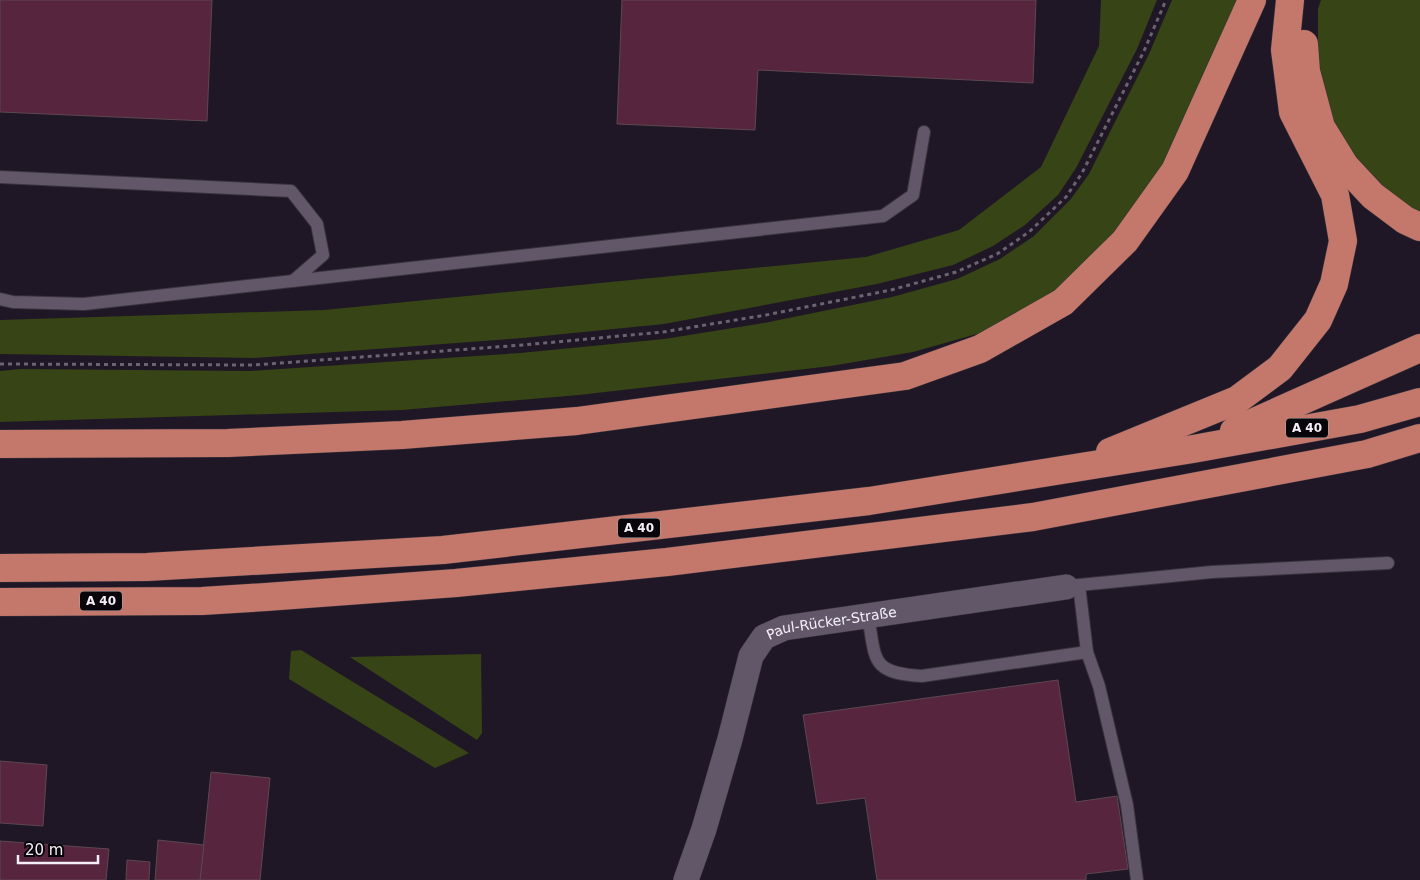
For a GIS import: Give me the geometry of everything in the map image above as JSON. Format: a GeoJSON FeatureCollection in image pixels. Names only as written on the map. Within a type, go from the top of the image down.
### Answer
{"type":"FeatureCollection","features":[{"type":"Feature","properties":{"kind":"highway"},"geometry":{"type":"LineString","coordinates":[[13,444],[228,444],[402,435],[577,421],[905,376],[980,349],[1062,302],[1125,241],[1175,171],[1252,0]]}},
{"type":"Feature","properties":{"kind":"highway"},"geometry":{"type":"LineString","coordinates":[[1065,470],[1237,400],[1280,368],[1318,320],[1334,284],[1343,240],[1335,195],[1293,112],[1285,50],[1290,0]]}},
{"type":"Feature","properties":{"kind":"highway"},"geometry":{"type":"LineString","coordinates":[[1308,0],[1303,27],[1306,71],[1321,127],[1345,166],[1373,196],[1405,220],[1420,227]]}},
{"type":"Feature","properties":{"kind":"highway"},"geometry":{"type":"LineString","coordinates":[[1194,449],[1420,348]]}},
{"type":"Feature","properties":{"kind":"highway","name":"A 40"},"geometry":{"type":"LineString","coordinates":[[0,568],[147,567],[453,549],[869,501],[1194,449],[1360,419],[1420,402]]}},
{"type":"Feature","properties":{"kind":"highway","name":"A 40"},"geometry":{"type":"LineString","coordinates":[[0,602],[202,601],[456,583],[668,562],[1033,517],[1367,454],[1420,438]]}},
{"type":"Feature","properties":{"kind":"highway"},"geometry":{"type":"LineString","coordinates":[[1367,454],[1420,453]]}},
{"type":"Feature","properties":{"kind":"street","name":"Paul-Rücker-Straße"},"geometry":{"type":"LineString","coordinates":[[686,880],[704,829],[751,656],[764,636],[784,628],[1073,586]]}},
{"type":"Feature","properties":{"kind":"lane"},"geometry":{"type":"LineString","coordinates":[[0,299],[13,302],[84,304],[883,216],[913,195],[924,132]]}},
{"type":"Feature","properties":{"kind":"lane"},"geometry":{"type":"LineString","coordinates":[[0,177],[291,191],[317,224],[322,256],[292,281]]}},
{"type":"Feature","properties":{"kind":"lane"},"geometry":{"type":"LineString","coordinates":[[1137,880],[1127,806],[1099,686],[1087,652],[1073,586],[1212,572],[1388,563]]}},
{"type":"Feature","properties":{"kind":"lane"},"geometry":{"type":"LineString","coordinates":[[868,616],[876,658],[884,669],[900,675],[922,676],[1087,652]]}},
{"type":"Feature","properties":{"kind":"path"},"geometry":{"type":"LineString","coordinates":[[0,364],[254,365],[522,345],[663,332],[891,290],[956,272],[997,254],[1029,232],[1066,196],[1082,173],[1109,121],[1144,52],[1166,0]]}},
{"type":"Feature","properties":{"kind":"green space"},"geometry":{"type":"Polygon","coordinates":[[[1101,0],[1157,0],[1137,49],[1076,168],[1058,195],[1025,225],[993,246],[953,265],[877,284],[664,324],[523,338],[255,358],[0,354],[0,320],[324,310],[866,257],[959,230],[1041,167],[1099,46],[1101,0]]]}},
{"type":"Feature","properties":{"kind":"green space"},"geometry":{"type":"Polygon","coordinates":[[[1172,0],[1239,0],[1161,174],[1115,238],[1057,293],[1005,326],[913,352],[831,366],[579,395],[402,410],[0,422],[0,371],[21,369],[250,371],[520,353],[664,339],[764,323],[892,297],[957,279],[1000,259],[1034,236],[1070,200],[1089,174],[1149,54],[1172,0]]]}},
{"type":"Feature","properties":{"kind":"green space"},"geometry":{"type":"Polygon","coordinates":[[[1321,0],[1420,0],[1420,214],[1381,189],[1354,158],[1333,120],[1318,67],[1318,9],[1321,0]]]}},
{"type":"Feature","properties":{"kind":"green space"},"geometry":{"type":"Polygon","coordinates":[[[301,650],[469,753],[435,768],[289,679],[291,651],[301,650]]]}},
{"type":"Feature","properties":{"kind":"green space"},"geometry":{"type":"Polygon","coordinates":[[[481,654],[482,733],[477,740],[350,657],[481,654]]]}},
{"type":"Feature","properties":{"kind":"building"},"geometry":{"type":"Polygon","coordinates":[[[0,0],[212,0],[207,121],[0,112],[0,0]]]}},
{"type":"Feature","properties":{"kind":"building"},"geometry":{"type":"Polygon","coordinates":[[[622,0],[1036,0],[1033,83],[758,70],[755,130],[617,124],[622,0]]]}},
{"type":"Feature","properties":{"kind":"building"},"geometry":{"type":"Polygon","coordinates":[[[1058,680],[1076,802],[1117,796],[1128,869],[1086,874],[1086,880],[877,880],[865,798],[817,804],[803,715],[1058,680]]]}},
{"type":"Feature","properties":{"kind":"building"},"geometry":{"type":"Polygon","coordinates":[[[0,761],[47,765],[43,826],[0,823],[0,761]]]}},
{"type":"Feature","properties":{"kind":"building"},"geometry":{"type":"Polygon","coordinates":[[[211,772],[270,778],[260,880],[200,880],[211,772]]]}},
{"type":"Feature","properties":{"kind":"building"},"geometry":{"type":"Polygon","coordinates":[[[158,840],[204,845],[200,880],[155,880],[158,840]]]}},
{"type":"Feature","properties":{"kind":"building"},"geometry":{"type":"Polygon","coordinates":[[[0,841],[109,849],[106,880],[0,880],[0,841]]]}},
{"type":"Feature","properties":{"kind":"building"},"geometry":{"type":"Polygon","coordinates":[[[127,860],[150,862],[149,880],[126,880],[127,860]]]}}]}
